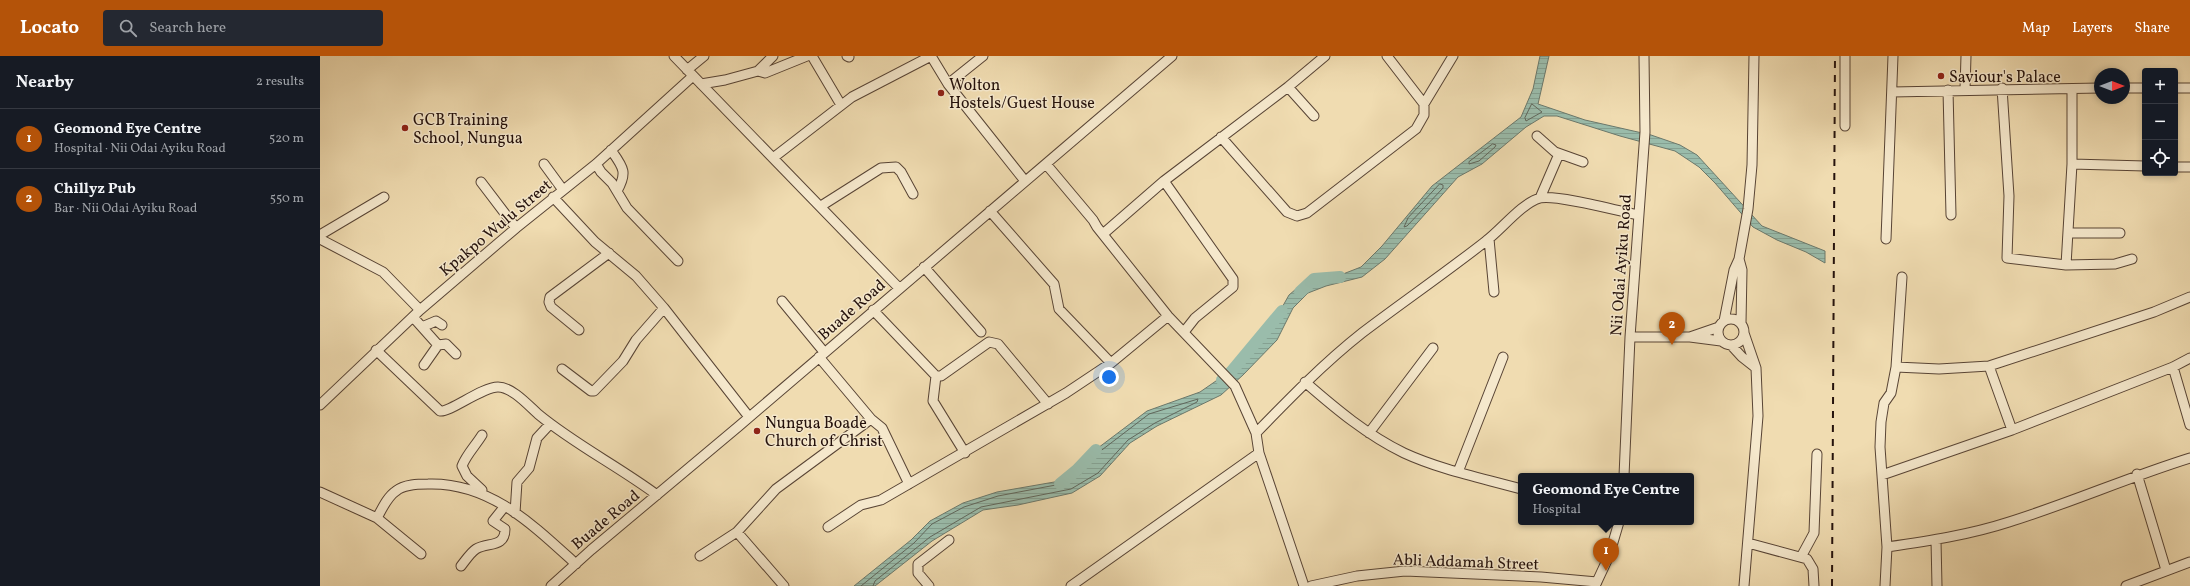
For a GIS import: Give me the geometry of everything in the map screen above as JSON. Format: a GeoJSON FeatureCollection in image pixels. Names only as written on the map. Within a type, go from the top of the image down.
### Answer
{"type":"FeatureCollection","features":[{"type":"Feature","properties":{"kind":"street"},"geometry":{"type":"LineString","coordinates":[[674,56],[899,288]]}},
{"type":"Feature","properties":{"kind":"street","name":"Kpakpo Wulu Street"},"geometry":{"type":"LineString","coordinates":[[320,405],[413,316],[516,228],[596,164],[690,73],[704,56]]}},
{"type":"Feature","properties":{"kind":"street"},"geometry":{"type":"LineString","coordinates":[[758,71],[765,73],[807,56]]}},
{"type":"Feature","properties":{"kind":"street"},"geometry":{"type":"LineString","coordinates":[[812,56],[841,105]]}},
{"type":"Feature","properties":{"kind":"street"},"geometry":{"type":"LineString","coordinates":[[773,158],[852,97],[931,56],[948,84],[1025,181]]}},
{"type":"Feature","properties":{"kind":"street"},"geometry":{"type":"LineString","coordinates":[[948,84],[983,56]]}},
{"type":"Feature","properties":{"kind":"street","name":"Buade Road"},"geometry":{"type":"LineString","coordinates":[[551,586],[1171,56]]}},
{"type":"Feature","properties":{"kind":"street"},"geometry":{"type":"LineString","coordinates":[[1103,234],[1164,181],[1221,136],[1288,87],[1325,56]]}},
{"type":"Feature","properties":{"kind":"street"},"geometry":{"type":"LineString","coordinates":[[1387,56],[1424,104]]}},
{"type":"Feature","properties":{"kind":"street"},"geometry":{"type":"LineString","coordinates":[[1221,136],[1288,212],[1298,216],[1307,213],[1416,129],[1424,114],[1424,104],[1453,56]]}},
{"type":"Feature","properties":{"kind":"street","name":"Nii Odai Ayiku Road"},"geometry":{"type":"LineString","coordinates":[[1624,473],[1630,337],[1638,215],[1646,132],[1644,56]]}},
{"type":"Feature","properties":{"kind":"street"},"geometry":{"type":"LineString","coordinates":[[1722,341],[1718,334],[1722,324],[1734,270],[1739,259],[1748,209],[1752,165],[1754,56]]}},
{"type":"Feature","properties":{"kind":"street"},"geometry":{"type":"LineString","coordinates":[[1845,56],[1845,126]]}},
{"type":"Feature","properties":{"kind":"street"},"geometry":{"type":"LineString","coordinates":[[1886,239],[1893,56]]}},
{"type":"Feature","properties":{"kind":"street"},"geometry":{"type":"LineString","coordinates":[[1964,89],[1966,56]]}},
{"type":"Feature","properties":{"kind":"street"},"geometry":{"type":"LineString","coordinates":[[701,84],[725,80],[758,71],[772,57]]}},
{"type":"Feature","properties":{"kind":"street"},"geometry":{"type":"LineString","coordinates":[[1288,87],[1314,116]]}},
{"type":"Feature","properties":{"kind":"street"},"geometry":{"type":"LineString","coordinates":[[1892,92],[2002,88],[2094,88]]}},
{"type":"Feature","properties":{"kind":"street"},"geometry":{"type":"LineString","coordinates":[[2002,88],[2009,196],[2005,256],[2010,260],[2066,265],[2115,264],[2132,259]]}},
{"type":"Feature","properties":{"kind":"street"},"geometry":{"type":"LineString","coordinates":[[2130,88],[2142,88]]}},
{"type":"Feature","properties":{"kind":"street"},"geometry":{"type":"LineString","coordinates":[[2178,88],[2190,88]]}},
{"type":"Feature","properties":{"kind":"street"},"geometry":{"type":"LineString","coordinates":[[2066,265],[2072,164],[2072,89]]}},
{"type":"Feature","properties":{"kind":"street"},"geometry":{"type":"LineString","coordinates":[[1948,90],[1951,215]]}},
{"type":"Feature","properties":{"kind":"street"},"geometry":{"type":"LineString","coordinates":[[1537,136],[1559,154],[1583,162]]}},
{"type":"Feature","properties":{"kind":"street"},"geometry":{"type":"LineString","coordinates":[[611,150],[623,166],[624,179],[617,191]]}},
{"type":"Feature","properties":{"kind":"street"},"geometry":{"type":"LineString","coordinates":[[1540,198],[1559,154]]}},
{"type":"Feature","properties":{"kind":"street"},"geometry":{"type":"LineString","coordinates":[[544,164],[563,190]]}},
{"type":"Feature","properties":{"kind":"street"},"geometry":{"type":"LineString","coordinates":[[596,164],[617,191],[627,208],[678,261]]}},
{"type":"Feature","properties":{"kind":"street"},"geometry":{"type":"LineString","coordinates":[[1046,164],[1089,214],[1168,316],[1235,386],[1256,433],[1259,454],[1304,586]]}},
{"type":"Feature","properties":{"kind":"street"},"geometry":{"type":"LineString","coordinates":[[2072,164],[2142,166]]}},
{"type":"Feature","properties":{"kind":"street"},"geometry":{"type":"LineString","coordinates":[[820,206],[881,168],[896,167],[901,172],[913,194]]}},
{"type":"Feature","properties":{"kind":"street"},"geometry":{"type":"LineString","coordinates":[[2178,167],[2190,167]]}},
{"type":"Feature","properties":{"kind":"street"},"geometry":{"type":"LineString","coordinates":[[1164,181],[1233,279],[1234,283],[1233,287],[1195,318],[1184,332]]}},
{"type":"Feature","properties":{"kind":"street"},"geometry":{"type":"LineString","coordinates":[[481,182],[516,228]]}},
{"type":"Feature","properties":{"kind":"street"},"geometry":{"type":"LineString","coordinates":[[320,235],[384,197]]}},
{"type":"Feature","properties":{"kind":"street"},"geometry":{"type":"LineString","coordinates":[[1256,433],[1305,382],[1362,334],[1489,240],[1529,205],[1540,198],[1552,197],[1638,215]]}},
{"type":"Feature","properties":{"kind":"street"},"geometry":{"type":"LineString","coordinates":[[553,198],[595,242],[636,276],[664,308],[749,417]]}},
{"type":"Feature","properties":{"kind":"street"},"geometry":{"type":"LineString","coordinates":[[990,211],[1054,284],[1059,309],[1112,363]]}},
{"type":"Feature","properties":{"kind":"street"},"geometry":{"type":"LineString","coordinates":[[2068,233],[2120,232]]}},
{"type":"Feature","properties":{"kind":"street"},"geometry":{"type":"LineString","coordinates":[[320,239],[383,272],[420,310]]}},
{"type":"Feature","properties":{"kind":"street"},"geometry":{"type":"LineString","coordinates":[[1489,240],[1494,292]]}},
{"type":"Feature","properties":{"kind":"street"},"geometry":{"type":"LineString","coordinates":[[579,330],[551,308],[549,302],[550,297],[609,253]]}},
{"type":"Feature","properties":{"kind":"street"},"geometry":{"type":"LineString","coordinates":[[1739,259],[1742,270],[1741,323],[1756,368],[1758,416],[1744,586]]}},
{"type":"Feature","properties":{"kind":"street"},"geometry":{"type":"LineString","coordinates":[[924,267],[981,332]]}},
{"type":"Feature","properties":{"kind":"street"},"geometry":{"type":"LineString","coordinates":[[1885,586],[1887,547],[1882,476],[1881,422],[1884,403],[1891,393],[1896,367],[1902,278]]}},
{"type":"Feature","properties":{"kind":"street"},"geometry":{"type":"LineString","coordinates":[[1896,367],[1939,369],[1989,366],[2154,312],[2190,297]]}},
{"type":"Feature","properties":{"kind":"street"},"geometry":{"type":"LineString","coordinates":[[782,301],[821,355],[871,419],[882,428],[909,484]]}},
{"type":"Feature","properties":{"kind":"street"},"geometry":{"type":"LineString","coordinates":[[562,369],[591,391],[594,391],[623,362],[636,340],[664,308]]}},
{"type":"Feature","properties":{"kind":"street"},"geometry":{"type":"LineString","coordinates":[[873,310],[932,374],[936,376],[941,376],[989,342],[993,342],[1000,346],[1048,404]]}},
{"type":"Feature","properties":{"kind":"street"},"geometry":{"type":"LineString","coordinates":[[413,316],[438,345]]}},
{"type":"Feature","properties":{"kind":"street"},"geometry":{"type":"LineString","coordinates":[[828,527],[855,508],[881,500],[1048,404],[1112,363],[1168,316]]}},
{"type":"Feature","properties":{"kind":"street"},"geometry":{"type":"LineString","coordinates":[[1690,337],[1733,319],[1741,323]]}},
{"type":"Feature","properties":{"kind":"street"},"geometry":{"type":"LineString","coordinates":[[422,327],[436,321],[442,325]]}},
{"type":"Feature","properties":{"kind":"street"},"geometry":{"type":"LineString","coordinates":[[1731,345],[1740,342],[1744,333]]}},
{"type":"Feature","properties":{"kind":"street"},"geometry":{"type":"LineString","coordinates":[[1630,337],[1690,337],[1722,341],[1731,345],[1742,358],[1756,368]]}},
{"type":"Feature","properties":{"kind":"street"},"geometry":{"type":"LineString","coordinates":[[424,365],[438,345],[446,344],[456,354]]}},
{"type":"Feature","properties":{"kind":"street"},"geometry":{"type":"LineString","coordinates":[[1369,433],[1433,348]]}},
{"type":"Feature","properties":{"kind":"street"},"geometry":{"type":"LineString","coordinates":[[376,350],[440,410],[447,410],[470,396],[499,386],[507,388],[550,424],[627,472],[657,494]]}},
{"type":"Feature","properties":{"kind":"street"},"geometry":{"type":"LineString","coordinates":[[1458,472],[1503,357]]}},
{"type":"Feature","properties":{"kind":"street"},"geometry":{"type":"LineString","coordinates":[[1882,476],[2012,430],[2173,367],[2190,358]]}},
{"type":"Feature","properties":{"kind":"street"},"geometry":{"type":"LineString","coordinates":[[1989,366],[2012,430]]}},
{"type":"Feature","properties":{"kind":"street"},"geometry":{"type":"LineString","coordinates":[[2173,367],[2190,425]]}},
{"type":"Feature","properties":{"kind":"street"},"geometry":{"type":"LineString","coordinates":[[936,376],[933,401],[964,453]]}},
{"type":"Feature","properties":{"kind":"street"},"geometry":{"type":"LineString","coordinates":[[1305,382],[1347,418],[1369,433],[1405,453],[1458,472],[1518,488]]}},
{"type":"Feature","properties":{"kind":"street"},"geometry":{"type":"LineString","coordinates":[[700,556],[737,532],[776,489],[871,419]]}},
{"type":"Feature","properties":{"kind":"street"},"geometry":{"type":"LineString","coordinates":[[516,513],[517,482],[529,468],[537,438],[550,424]]}},
{"type":"Feature","properties":{"kind":"street"},"geometry":{"type":"LineString","coordinates":[[482,435],[472,452],[465,459],[462,466],[467,476],[486,494],[516,513],[537,529],[576,564]]}},
{"type":"Feature","properties":{"kind":"street"},"geometry":{"type":"LineString","coordinates":[[1071,586],[1259,454]]}},
{"type":"Feature","properties":{"kind":"street"},"geometry":{"type":"LineString","coordinates":[[1801,557],[1814,533],[1817,454]]}},
{"type":"Feature","properties":{"kind":"street"},"geometry":{"type":"LineString","coordinates":[[1887,547],[1936,540],[2010,522],[2137,474],[2190,458]]}},
{"type":"Feature","properties":{"kind":"street"},"geometry":{"type":"LineString","coordinates":[[2137,474],[2166,570]]}},
{"type":"Feature","properties":{"kind":"street"},"geometry":{"type":"LineString","coordinates":[[377,518],[386,502],[397,490],[414,484],[442,483],[469,488],[486,494]]}},
{"type":"Feature","properties":{"kind":"street"},"geometry":{"type":"LineString","coordinates":[[320,492],[377,518],[421,554]]}},
{"type":"Feature","properties":{"kind":"street"},"geometry":{"type":"LineString","coordinates":[[461,566],[476,549],[496,544],[502,539],[505,530],[493,521],[504,506]]}},
{"type":"Feature","properties":{"kind":"street"},"geometry":{"type":"LineString","coordinates":[[1596,584],[1609,556],[1618,525]]}},
{"type":"Feature","properties":{"kind":"street"},"geometry":{"type":"LineString","coordinates":[[737,532],[784,586]]}},
{"type":"Feature","properties":{"kind":"street"},"geometry":{"type":"LineString","coordinates":[[929,586],[918,573],[918,564],[949,540]]}},
{"type":"Feature","properties":{"kind":"street"},"geometry":{"type":"LineString","coordinates":[[1936,540],[1937,586]]}},
{"type":"Feature","properties":{"kind":"street"},"geometry":{"type":"LineString","coordinates":[[1748,543],[1807,559],[1813,569],[1814,586]]}},
{"type":"Feature","properties":{"kind":"street"},"geometry":{"type":"LineString","coordinates":[[2126,586],[2190,562]]}},
{"type":"Feature","properties":{"kind":"street","name":"Abli Addamah Street"},"geometry":{"type":"LineString","coordinates":[[1311,586],[1357,576],[1406,571],[1534,577],[1596,584]]}},
{"type":"Feature","properties":{"kind":"water"},"geometry":{"type":"Polygon","coordinates":[[[1540,56],[1549,56],[1538,104],[1585,120],[1651,135],[1680,145],[1697,155],[1762,226],[1825,251],[1825,263],[1806,252],[1777,240],[1753,227],[1699,167],[1675,151],[1620,136],[1557,116],[1544,116],[1526,127],[1482,164],[1458,177],[1385,259],[1362,277],[1326,286],[1308,293],[1293,308],[1277,340],[1221,395],[1157,426],[1130,443],[1100,476],[1072,493],[1018,505],[983,510],[932,541],[875,586],[854,586],[911,540],[930,521],[963,503],[997,492],[1060,481],[1079,471],[1090,454],[1147,411],[1200,392],[1239,365],[1262,343],[1289,295],[1303,283],[1343,274],[1361,267],[1382,246],[1432,186],[1521,117],[1533,89],[1540,56]]]}},
{"type":"Feature","properties":{"kind":"waterway"},"geometry":{"type":"LineString","coordinates":[[1300,292],[1314,279],[1340,277]]}},
{"type":"Feature","properties":{"kind":"waterway"},"geometry":{"type":"LineString","coordinates":[[1222,380],[1231,372],[1282,311]]}},
{"type":"Feature","properties":{"kind":"waterway"},"geometry":{"type":"LineString","coordinates":[[1060,484],[1077,470],[1096,450]]}},
{"type":"Feature","properties":{"kind":"railway"},"geometry":{"type":"LineString","coordinates":[[1832,586],[1835,56]]}},
{"type":"Feature","properties":{"kind":"place","name":"Saviour's Palace"},"geometry":{"type":"Point","coordinates":[1941,76]}},
{"type":"Feature","properties":{"kind":"place","name":"Wolton Hostels/Guest House"},"geometry":{"type":"Point","coordinates":[941,93]}},
{"type":"Feature","properties":{"kind":"place","name":"GCB Training School, Nungua"},"geometry":{"type":"Point","coordinates":[405,128]}},
{"type":"Feature","properties":{"kind":"place","name":"Chillyz Pub"},"geometry":{"type":"Point","coordinates":[1672,345]}},
{"type":"Feature","properties":{"kind":"place","name":"Nungua Boade Church of Christ"},"geometry":{"type":"Point","coordinates":[757,431]}},
{"type":"Feature","properties":{"kind":"place","name":"Geomond Eye Centre"},"geometry":{"type":"Point","coordinates":[1606,571]}}]}
